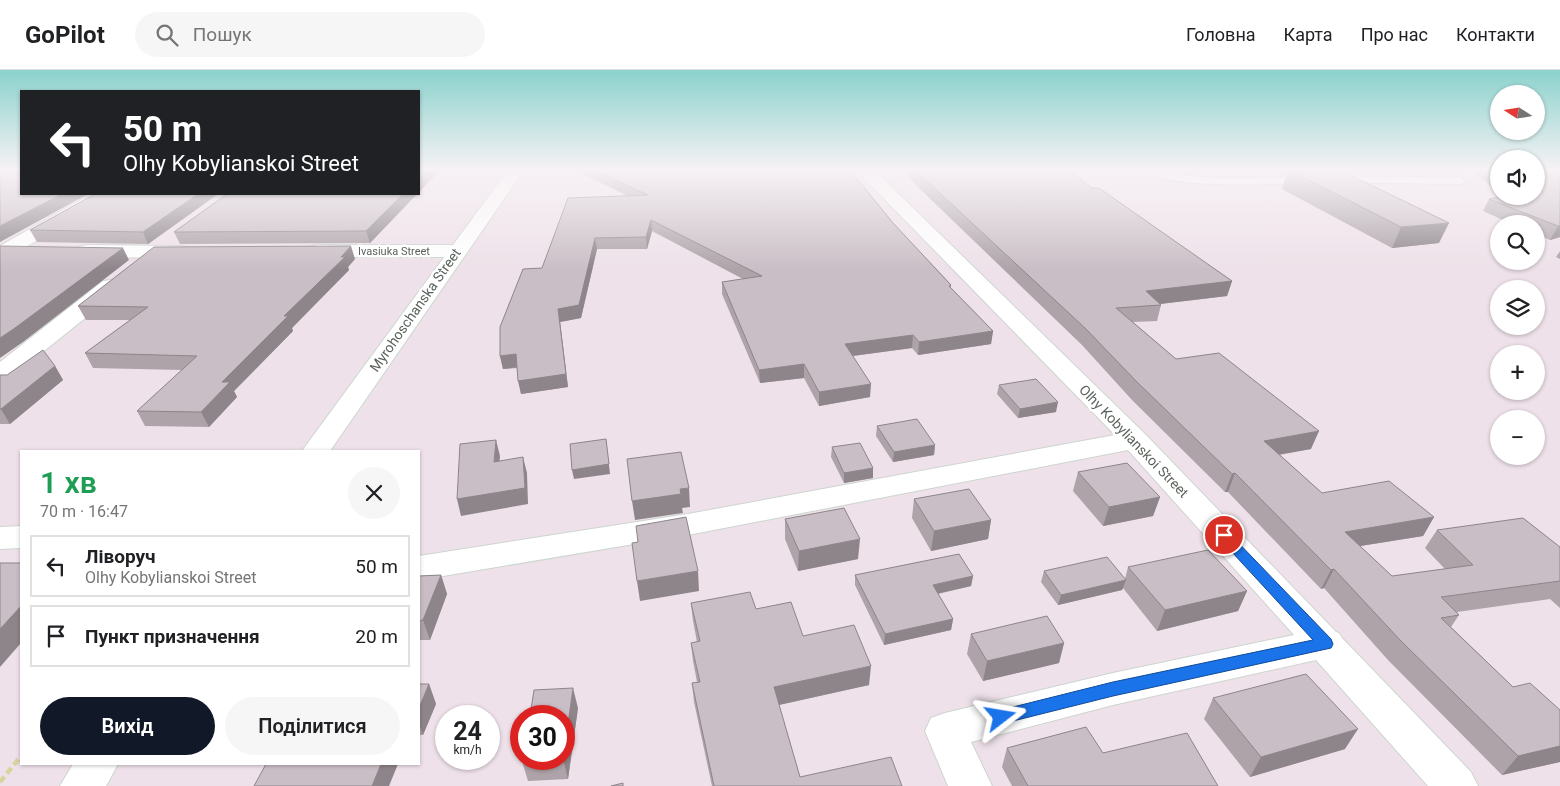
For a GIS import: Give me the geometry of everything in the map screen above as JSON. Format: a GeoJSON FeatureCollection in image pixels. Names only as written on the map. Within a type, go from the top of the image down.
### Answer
{"type":"FeatureCollection","features":[{"type":"Feature","properties":{"kind":"street"},"geometry":{"type":"LineString","coordinates":[[3,250],[86,203]]}},
{"type":"Feature","properties":{"kind":"street","name":"Myrohoschanska Street"},"geometry":{"type":"LineString","coordinates":[[317,450],[492,203]]}},
{"type":"Feature","properties":{"kind":"street","name":"Olhy Kobylianskoi Street"},"geometry":{"type":"LineString","coordinates":[[898,203],[1135,440],[1456,786]]}},
{"type":"Feature","properties":{"kind":"street"},"geometry":{"type":"LineString","coordinates":[[0,374],[177,235]]}},
{"type":"Feature","properties":{"kind":"street"},"geometry":{"type":"LineString","coordinates":[[3,250],[203,252]]}},
{"type":"Feature","properties":{"kind":"street","name":"Ivasiuka Street"},"geometry":{"type":"LineString","coordinates":[[301,251],[458,251]]}},
{"type":"Feature","properties":{"kind":"street"},"geometry":{"type":"LineString","coordinates":[[420,568],[547,549],[847,496],[1135,440]]}},
{"type":"Feature","properties":{"kind":"street"},"geometry":{"type":"LineString","coordinates":[[0,538],[20,538]]}},
{"type":"Feature","properties":{"kind":"street"},"geometry":{"type":"LineString","coordinates":[[970,786],[945,731],[1113,689],[1326,644]]}},
{"type":"Feature","properties":{"kind":"street"},"geometry":{"type":"LineString","coordinates":[[82,786],[96,765]]}},
{"type":"Feature","properties":{"kind":"path"},"geometry":{"type":"LineString","coordinates":[[0,782],[20,757]]}},
{"type":"Feature","properties":{"kind":"building"},"geometry":{"type":"Polygon","coordinates":[[[0,203],[44,203],[0,226],[0,203]]]}},
{"type":"Feature","properties":{"kind":"building"},"geometry":{"type":"Polygon","coordinates":[[[78,203],[184,203],[143,232],[30,230],[78,203]]]}},
{"type":"Feature","properties":{"kind":"building"},"geometry":{"type":"Polygon","coordinates":[[[214,203],[394,203],[366,231],[174,232],[214,203]]]}},
{"type":"Feature","properties":{"kind":"building"},"geometry":{"type":"Polygon","coordinates":[[[566,203],[877,203],[951,285],[949,286],[993,331],[919,342],[913,335],[845,344],[871,384],[819,392],[804,364],[759,370],[722,282],[762,276],[651,220],[646,237],[595,238],[579,305],[558,309],[566,374],[518,381],[516,354],[500,356],[500,327],[523,269],[542,268],[566,203]]]}},
{"type":"Feature","properties":{"kind":"building"},"geometry":{"type":"Polygon","coordinates":[[[951,203],[1121,203],[1232,281],[1146,291],[1161,305],[1116,308],[1176,359],[1219,353],[1319,431],[1264,441],[1322,493],[1389,481],[1434,517],[1345,532],[1392,576],[1473,565],[1437,530],[1523,518],[1560,547],[1560,581],[1441,597],[1459,615],[1441,618],[1513,687],[1530,683],[1560,710],[1560,746],[1518,756],[1401,641],[1334,569],[1331,570],[1235,473],[1232,474],[1137,382],[1086,329],[951,203]]]}},
{"type":"Feature","properties":{"kind":"building"},"geometry":{"type":"Polygon","coordinates":[[[1355,203],[1409,203],[1449,223],[1401,227],[1355,203]]]}},
{"type":"Feature","properties":{"kind":"building"},"geometry":{"type":"Polygon","coordinates":[[[1560,203],[1560,226],[1545,221],[1545,215],[1530,215],[1504,205],[1560,203]]]}},
{"type":"Feature","properties":{"kind":"building"},"geometry":{"type":"Polygon","coordinates":[[[0,246],[123,248],[0,338],[0,246]]]}},
{"type":"Feature","properties":{"kind":"building"},"geometry":{"type":"Polygon","coordinates":[[[351,246],[341,257],[345,257],[284,316],[288,316],[222,382],[230,382],[201,412],[137,411],[197,356],[85,353],[148,307],[78,306],[154,247],[351,246]]]}},
{"type":"Feature","properties":{"kind":"building"},"geometry":{"type":"Polygon","coordinates":[[[43,350],[55,366],[0,409],[0,375],[7,375],[43,350]]]}},
{"type":"Feature","properties":{"kind":"building"},"geometry":{"type":"Polygon","coordinates":[[[1036,379],[1058,402],[1020,409],[999,385],[1036,379]]]}},
{"type":"Feature","properties":{"kind":"building"},"geometry":{"type":"Polygon","coordinates":[[[917,419],[935,445],[894,452],[877,426],[917,419]]]}},
{"type":"Feature","properties":{"kind":"building"},"geometry":{"type":"Polygon","coordinates":[[[606,439],[609,464],[572,470],[570,444],[606,439]]]}},
{"type":"Feature","properties":{"kind":"building"},"geometry":{"type":"Polygon","coordinates":[[[496,440],[494,462],[523,457],[525,488],[457,499],[460,444],[496,440]]]}},
{"type":"Feature","properties":{"kind":"building"},"geometry":{"type":"Polygon","coordinates":[[[860,443],[873,468],[844,473],[832,447],[860,443]]]}},
{"type":"Feature","properties":{"kind":"building"},"geometry":{"type":"Polygon","coordinates":[[[681,452],[689,488],[680,489],[681,494],[632,501],[627,459],[681,452]]]}},
{"type":"Feature","properties":{"kind":"building"},"geometry":{"type":"Polygon","coordinates":[[[1127,463],[1160,497],[1109,507],[1078,472],[1127,463]]]}},
{"type":"Feature","properties":{"kind":"building"},"geometry":{"type":"Polygon","coordinates":[[[969,489],[991,520],[934,531],[914,499],[969,489]]]}},
{"type":"Feature","properties":{"kind":"building"},"geometry":{"type":"Polygon","coordinates":[[[844,508],[860,539],[799,551],[785,519],[844,508]]]}},
{"type":"Feature","properties":{"kind":"building"},"geometry":{"type":"Polygon","coordinates":[[[686,517],[698,571],[637,581],[632,543],[638,542],[636,526],[686,517]]]}},
{"type":"Feature","properties":{"kind":"building"},"geometry":{"type":"Polygon","coordinates":[[[1208,550],[1247,591],[1165,610],[1128,567],[1208,550]]]}},
{"type":"Feature","properties":{"kind":"building"},"geometry":{"type":"Polygon","coordinates":[[[959,554],[973,576],[933,585],[953,619],[885,634],[855,575],[959,554]]]}},
{"type":"Feature","properties":{"kind":"building"},"geometry":{"type":"Polygon","coordinates":[[[1107,557],[1126,580],[1061,595],[1044,571],[1107,557]]]}},
{"type":"Feature","properties":{"kind":"building"},"geometry":{"type":"Polygon","coordinates":[[[0,563],[20,563],[20,607],[0,629],[0,563]]]}},
{"type":"Feature","properties":{"kind":"building"},"geometry":{"type":"Polygon","coordinates":[[[441,575],[423,620],[420,621],[420,576],[441,575]]]}},
{"type":"Feature","properties":{"kind":"building"},"geometry":{"type":"Polygon","coordinates":[[[750,592],[756,609],[791,602],[803,636],[854,625],[871,666],[774,687],[800,777],[891,757],[902,786],[714,786],[692,683],[700,682],[691,643],[700,641],[691,603],[750,592]]]}},
{"type":"Feature","properties":{"kind":"building"},"geometry":{"type":"Polygon","coordinates":[[[1047,616],[1064,643],[987,661],[971,634],[1047,616]]]}},
{"type":"Feature","properties":{"kind":"building"},"geometry":{"type":"Polygon","coordinates":[[[1306,674],[1358,729],[1261,757],[1213,698],[1306,674]]]}},
{"type":"Feature","properties":{"kind":"building"},"geometry":{"type":"Polygon","coordinates":[[[420,684],[429,684],[420,706],[420,684]]]}},
{"type":"Feature","properties":{"kind":"building"},"geometry":{"type":"Polygon","coordinates":[[[573,688],[571,705],[532,705],[534,690],[573,688]]]}},
{"type":"Feature","properties":{"kind":"building"},"geometry":{"type":"Polygon","coordinates":[[[1086,727],[1103,753],[1187,733],[1218,786],[1028,786],[1007,748],[1086,727]]]}},
{"type":"Feature","properties":{"kind":"building"},"geometry":{"type":"Polygon","coordinates":[[[265,765],[381,765],[372,786],[254,786],[265,765]]]}},
{"type":"Feature","properties":{"kind":"building"},"geometry":{"type":"Polygon","coordinates":[[[623,783],[623,786],[611,786],[623,783]]]}},
{"type":"Feature","properties":{"kind":"route"},"geometry":{"type":"LineString","coordinates":[[1001,717],[1113,689],[1326,644],[1224,535]]}}]}
